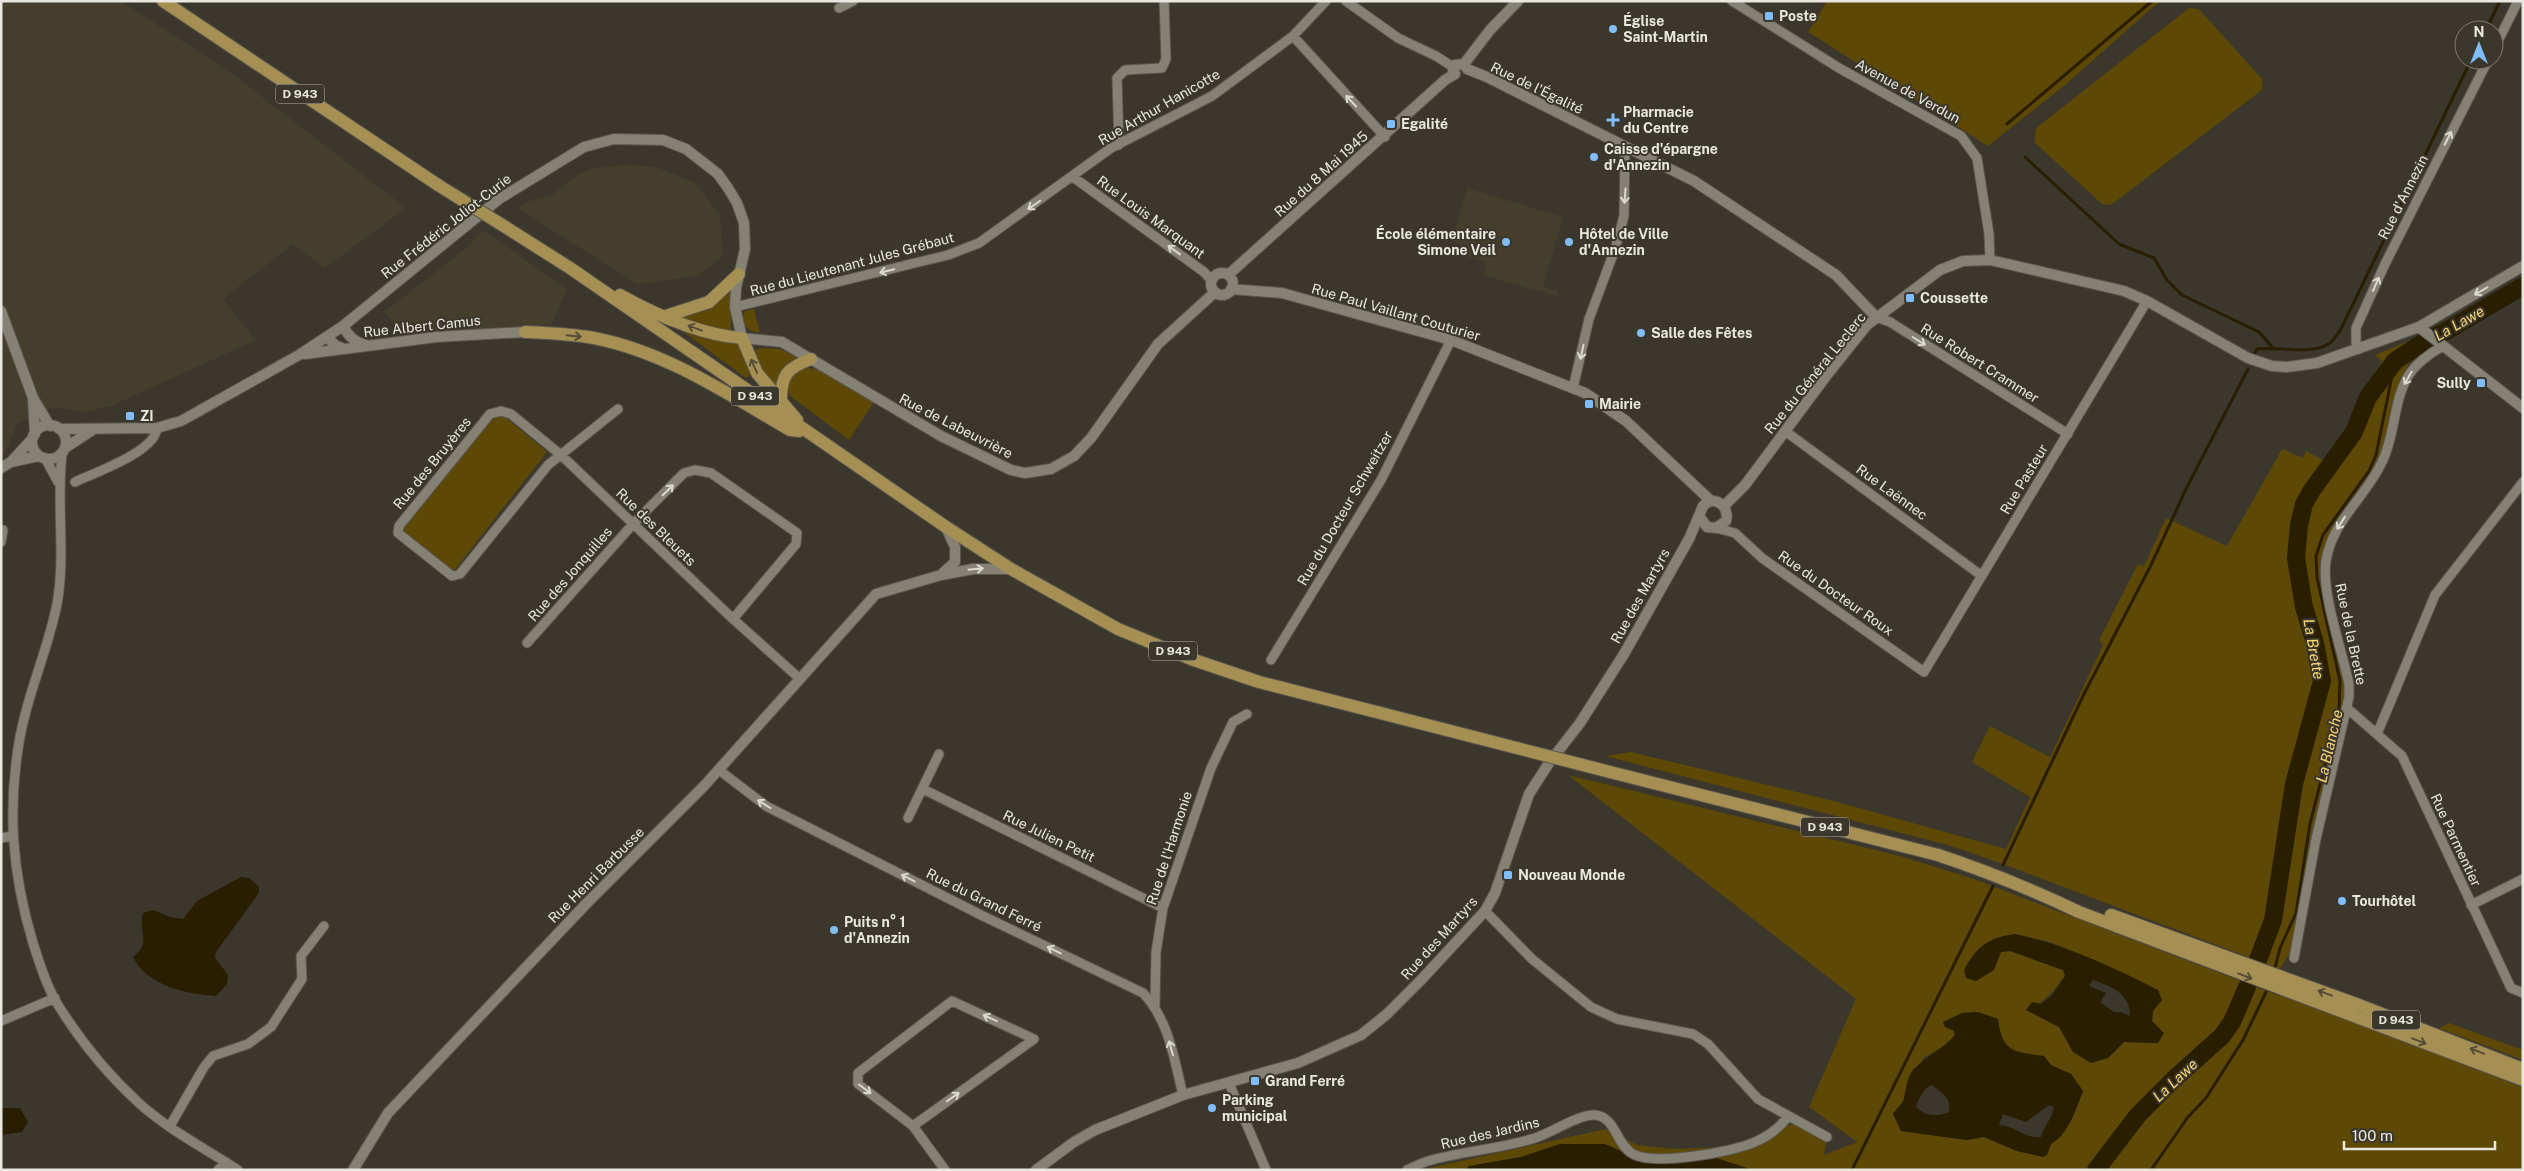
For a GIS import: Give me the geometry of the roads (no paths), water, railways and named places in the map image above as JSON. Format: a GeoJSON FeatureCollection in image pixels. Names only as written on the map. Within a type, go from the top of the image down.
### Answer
{"type":"FeatureCollection","features":[{"type":"Feature","properties":{"kind":"main road","name":"D 943"},"geometry":{"type":"LineString","coordinates":[[163,1],[438,185],[500,222],[570,268],[946,527],[1011,569],[1118,629],[1191,659],[1259,682],[1938,855],[2038,892],[2081,904],[2523,1068]]}},
{"type":"Feature","properties":{"kind":"main road"},"geometry":{"type":"LineString","coordinates":[[570,268],[645,308],[711,334],[742,338],[756,373],[806,431]]}},
{"type":"Feature","properties":{"kind":"main road"},"geometry":{"type":"LineString","coordinates":[[666,316],[709,302],[739,274]]}},
{"type":"Feature","properties":{"kind":"main road"},"geometry":{"type":"LineString","coordinates":[[525,332],[593,338],[627,347],[658,358],[704,379],[790,430],[806,431]]}},
{"type":"Feature","properties":{"kind":"main road"},"geometry":{"type":"LineString","coordinates":[[781,400],[782,383],[790,368],[811,359]]}},
{"type":"Feature","properties":{"kind":"main road","name":"D 943"},"geometry":{"type":"LineString","coordinates":[[2038,892],[2079,912],[2523,1080]]}},
{"type":"Feature","properties":{"kind":"street"},"geometry":{"type":"LineString","coordinates":[[839,8],[853,1]]}},
{"type":"Feature","properties":{"kind":"street"},"geometry":{"type":"LineString","coordinates":[[1119,145],[1117,78],[1125,70],[1162,68],[1166,60],[1164,1]]}},
{"type":"Feature","properties":{"kind":"street","name":"Rue Arthur Hanicotte"},"geometry":{"type":"LineString","coordinates":[[1073,177],[1119,145],[1212,96],[1292,36],[1326,1]]}},
{"type":"Feature","properties":{"kind":"street"},"geometry":{"type":"LineString","coordinates":[[1346,1],[1398,38],[1436,56],[1454,71],[1458,63],[1465,66],[1490,30],[1518,1]]}},
{"type":"Feature","properties":{"kind":"street","name":"Avenue de Verdun"},"geometry":{"type":"LineString","coordinates":[[1732,1],[1839,68],[1961,136],[1977,158],[1989,234],[1990,260]]}},
{"type":"Feature","properties":{"kind":"street"},"geometry":{"type":"LineString","coordinates":[[2504,28],[2518,1]]}},
{"type":"Feature","properties":{"kind":"street"},"geometry":{"type":"LineString","coordinates":[[1292,36],[1385,137]]}},
{"type":"Feature","properties":{"kind":"street","name":"Rue de l'Égalité"},"geometry":{"type":"LineString","coordinates":[[1465,66],[1694,181],[1836,275],[1876,317]]}},
{"type":"Feature","properties":{"kind":"street","name":"Rue d'Annezin"},"geometry":{"type":"LineString","coordinates":[[2359,349],[2356,342],[2356,328],[2385,264],[2483,70]]}},
{"type":"Feature","properties":{"kind":"street","name":"Rue du 8 Mai 1945"},"geometry":{"type":"LineString","coordinates":[[1228,275],[1385,137],[1454,71]]}},
{"type":"Feature","properties":{"kind":"street","name":"Rue Frédéric Joliot-Curie"},"geometry":{"type":"LineString","coordinates":[[55,427],[94,429],[157,428],[181,421],[299,355],[343,326],[499,199],[584,147],[614,139],[663,140],[686,149],[718,174],[737,203],[744,223],[745,248],[739,274],[735,308],[742,338]]}},
{"type":"Feature","properties":{"kind":"street"},"geometry":{"type":"LineString","coordinates":[[1574,388],[1589,319],[1615,249],[1624,216],[1625,148]]}},
{"type":"Feature","properties":{"kind":"street","name":"Rue Louis Marquant"},"geometry":{"type":"LineString","coordinates":[[1073,177],[1204,272],[1212,281]]}},
{"type":"Feature","properties":{"kind":"street","name":"Rue du Lieutenant Jules Grébaut"},"geometry":{"type":"LineString","coordinates":[[735,308],[938,258],[979,243],[1073,177]]}},
{"type":"Feature","properties":{"kind":"street","name":"Rue du Général Leclerc"},"geometry":{"type":"LineString","coordinates":[[1726,511],[1838,361],[1876,317],[1940,270],[1963,262],[1990,260],[2111,287],[2147,301],[2223,346],[2272,366],[2299,366],[2317,363],[2421,328],[2523,266]]}},
{"type":"Feature","properties":{"kind":"street"},"geometry":{"type":"LineString","coordinates":[[1218,274],[1228,275],[1232,282],[1231,289],[1222,295],[1215,292],[1212,287],[1212,281],[1218,274]]}},
{"type":"Feature","properties":{"kind":"street","name":"Rue Paul Vaillant Couturier"},"geometry":{"type":"LineString","coordinates":[[1231,289],[1282,293],[1451,340],[1574,388],[1595,398],[1626,421],[1711,501]]}},
{"type":"Feature","properties":{"kind":"street","name":"Rue de Labeuvrière"},"geometry":{"type":"LineString","coordinates":[[742,338],[782,342],[940,436],[1010,470],[1025,473],[1051,469],[1074,456],[1091,438],[1158,344],[1215,292]]}},
{"type":"Feature","properties":{"kind":"street","name":"Rue Pasteur"},"geometry":{"type":"LineString","coordinates":[[1924,672],[2147,301]]}},
{"type":"Feature","properties":{"kind":"street"},"geometry":{"type":"LineString","coordinates":[[1,311],[33,398],[65,437],[58,482],[61,499],[62,559],[57,602],[48,646],[20,736],[14,777],[12,836],[21,900],[39,962],[55,998],[103,1066],[142,1105],[170,1126],[238,1170]]}},
{"type":"Feature","properties":{"kind":"street","name":"Rue Robert Crammer"},"geometry":{"type":"LineString","coordinates":[[1876,317],[1890,322],[2068,434]]}},
{"type":"Feature","properties":{"kind":"street"},"geometry":{"type":"LineString","coordinates":[[343,326],[351,338],[358,343],[366,345]]}},
{"type":"Feature","properties":{"kind":"street"},"geometry":{"type":"LineString","coordinates":[[2421,328],[2523,408]]}},
{"type":"Feature","properties":{"kind":"street","name":"Rue Albert Camus"},"geometry":{"type":"LineString","coordinates":[[299,355],[366,345],[458,335],[525,332]]}},
{"type":"Feature","properties":{"kind":"street"},"geometry":{"type":"LineString","coordinates":[[327,337],[335,345],[344,349]]}},
{"type":"Feature","properties":{"kind":"street","name":"Rue du Docteur Schweitzer"},"geometry":{"type":"LineString","coordinates":[[1271,660],[1380,480],[1451,340]]}},
{"type":"Feature","properties":{"kind":"street","name":"Rue de la Brette"},"geometry":{"type":"LineString","coordinates":[[2294,958],[2316,839],[2348,710],[2349,684],[2326,579],[2328,551],[2339,525],[2384,460],[2400,394],[2407,378],[2415,367],[2442,344]]}},
{"type":"Feature","properties":{"kind":"street"},"geometry":{"type":"LineString","coordinates":[[33,398],[34,448],[58,482]]}},
{"type":"Feature","properties":{"kind":"street","name":"Rue des Bruyères"},"geometry":{"type":"LineString","coordinates":[[561,455],[511,414],[495,411],[490,414],[399,526],[398,533],[452,576],[460,574],[548,465],[561,455],[618,409]]}},
{"type":"Feature","properties":{"kind":"street"},"geometry":{"type":"LineString","coordinates":[[1,468],[11,462],[42,428],[55,427]]}},
{"type":"Feature","properties":{"kind":"street"},"geometry":{"type":"LineString","coordinates":[[75,482],[145,448],[156,436],[157,428]]}},
{"type":"Feature","properties":{"kind":"street"},"geometry":{"type":"LineString","coordinates":[[11,462],[42,457],[54,458],[94,429]]}},
{"type":"Feature","properties":{"kind":"street","name":"Rue Laënnec"},"geometry":{"type":"LineString","coordinates":[[1785,431],[1982,576]]}},
{"type":"Feature","properties":{"kind":"street","name":"Rue des Bleuets"},"geometry":{"type":"LineString","coordinates":[[561,455],[733,619],[799,678]]}},
{"type":"Feature","properties":{"kind":"street","name":"Rue des Jonquilles"},"geometry":{"type":"LineString","coordinates":[[527,643],[633,524],[684,473],[695,470],[710,473],[796,533],[796,544],[733,619]]}},
{"type":"Feature","properties":{"kind":"street"},"geometry":{"type":"LineString","coordinates":[[2377,734],[2434,595],[2523,482]]}},
{"type":"Feature","properties":{"kind":"street","name":"Rue Paul Vaillant Couturier"},"geometry":{"type":"LineString","coordinates":[[1692,484],[1700,514]]}},
{"type":"Feature","properties":{"kind":"street"},"geometry":{"type":"LineString","coordinates":[[1711,501],[1726,511],[1723,524],[1689,538],[1706,502],[1711,501]]}},
{"type":"Feature","properties":{"kind":"street","name":"Rue du Docteur Roux"},"geometry":{"type":"LineString","coordinates":[[1726,511],[1734,533],[1762,558],[1924,672]]}},
{"type":"Feature","properties":{"kind":"street"},"geometry":{"type":"LineString","coordinates":[[1700,514],[1702,524],[1713,529]]}},
{"type":"Feature","properties":{"kind":"street"},"geometry":{"type":"LineString","coordinates":[[941,575],[955,562],[955,547],[946,527]]}},
{"type":"Feature","properties":{"kind":"street","name":"Rue du Docteur Roux"},"geometry":{"type":"LineString","coordinates":[[1713,529],[1734,533]]}},
{"type":"Feature","properties":{"kind":"street"},"geometry":{"type":"LineString","coordinates":[[1,542],[3,530]]}},
{"type":"Feature","properties":{"kind":"street","name":"Rue des Martyrs"},"geometry":{"type":"LineString","coordinates":[[1036,1170],[1062,1150],[1095,1130],[1184,1095],[1298,1063],[1370,1029],[1421,980],[1485,911],[1495,893],[1529,794],[1590,708],[1624,654],[1689,538]]}},
{"type":"Feature","properties":{"kind":"street","name":"Rue Henri Barbusse"},"geometry":{"type":"LineString","coordinates":[[353,1170],[388,1113],[586,904],[719,770],[864,604],[876,594],[887,589],[941,575],[979,569],[1011,569]]}},
{"type":"Feature","properties":{"kind":"street","name":"Rue Parmentier"},"geometry":{"type":"LineString","coordinates":[[2348,710],[2402,756],[2511,988],[2523,993]]}},
{"type":"Feature","properties":{"kind":"street","name":"Rue de l'Harmonie"},"geometry":{"type":"LineString","coordinates":[[1155,1005],[1156,952],[1163,908],[1210,768],[1233,722],[1246,714]]}},
{"type":"Feature","properties":{"kind":"street"},"geometry":{"type":"LineString","coordinates":[[908,818],[939,754]]}},
{"type":"Feature","properties":{"kind":"street","name":"Rue du Grand Ferré"},"geometry":{"type":"LineString","coordinates":[[719,770],[766,806],[983,916],[1143,993],[1155,1005],[1164,1022],[1184,1095]]}},
{"type":"Feature","properties":{"kind":"street","name":"Rue Julien Petit"},"geometry":{"type":"LineString","coordinates":[[923,789],[1163,908]]}},
{"type":"Feature","properties":{"kind":"street"},"geometry":{"type":"LineString","coordinates":[[1,838],[12,836]]}},
{"type":"Feature","properties":{"kind":"street"},"geometry":{"type":"LineString","coordinates":[[2471,905],[2523,879]]}},
{"type":"Feature","properties":{"kind":"street"},"geometry":{"type":"LineString","coordinates":[[1485,911],[1532,959],[1591,1007],[1617,1019],[1694,1034],[1708,1044],[1758,1099],[1827,1137]]}},
{"type":"Feature","properties":{"kind":"street"},"geometry":{"type":"LineString","coordinates":[[170,1126],[204,1067],[213,1056],[248,1044],[271,1027],[302,980],[301,956],[324,926]]}},
{"type":"Feature","properties":{"kind":"street"},"geometry":{"type":"LineString","coordinates":[[1,1021],[55,998]]}},
{"type":"Feature","properties":{"kind":"street"},"geometry":{"type":"LineString","coordinates":[[913,1126],[1034,1039],[952,1001],[858,1073],[858,1084],[913,1126],[945,1170]]}},
{"type":"Feature","properties":{"kind":"street"},"geometry":{"type":"LineString","coordinates":[[1228,1083],[1266,1170]]}},
{"type":"Feature","properties":{"kind":"street","name":"Rue des Jardins"},"geometry":{"type":"LineString","coordinates":[[1407,1170],[1426,1162],[1535,1138],[1582,1118],[1594,1115],[1605,1118],[1633,1155],[1649,1159],[1710,1153],[1755,1142],[1777,1129],[1788,1117]]}},
{"type":"Feature","properties":{"kind":"street"},"geometry":{"type":"LineString","coordinates":[[218,1170],[226,1162]]}},
{"type":"Feature","properties":{"kind":"waterway"},"geometry":{"type":"LineString","coordinates":[[2007,124],[2152,1]]}},
{"type":"Feature","properties":{"kind":"waterway"},"geometry":{"type":"LineString","coordinates":[[2491,20],[2500,1]]}},
{"type":"Feature","properties":{"kind":"waterway"},"geometry":{"type":"LineString","coordinates":[[2253,356],[2257,349],[2305,350],[2323,347],[2331,342],[2340,331],[2466,70]]}},
{"type":"Feature","properties":{"kind":"waterway"},"geometry":{"type":"LineString","coordinates":[[2025,157],[2119,244],[2154,258],[2167,280],[2182,295],[2259,332],[2272,347]]}},
{"type":"Feature","properties":{"kind":"waterway","name":"La Brette"},"geometry":{"type":"LineString","coordinates":[[2258,960],[2273,920],[2294,784],[2322,681],[2315,643],[2304,607],[2296,558],[2299,525],[2304,504],[2354,432],[2368,397],[2395,361],[2422,343],[2523,286]]}},
{"type":"Feature","properties":{"kind":"waterway","name":"La Blanche"},"geometry":{"type":"LineString","coordinates":[[2275,968],[2280,948],[2296,913],[2310,824],[2339,709],[2340,681],[2317,578],[2316,556],[2323,535],[2369,471],[2376,455],[2395,361]]}},
{"type":"Feature","properties":{"kind":"waterway"},"geometry":{"type":"LineString","coordinates":[[2003,865],[2084,694],[2151,565],[2187,487],[2248,369]]}},
{"type":"Feature","properties":{"kind":"waterway"},"geometry":{"type":"LineString","coordinates":[[1852,1170],[1993,886]]}},
{"type":"Feature","properties":{"kind":"waterway","name":"La Lawe"},"geometry":{"type":"LineString","coordinates":[[2096,1170],[2138,1115],[2173,1080],[2222,1036],[2232,1022],[2247,987]]}},
{"type":"Feature","properties":{"kind":"waterway","name":"La Blanche"},"geometry":{"type":"LineString","coordinates":[[2151,1170],[2188,1117],[2206,1098],[2243,1040],[2266,992]]}},
{"type":"Feature","properties":{"kind":"place","name":"Poste"},"geometry":{"type":"Point","coordinates":[1769,16]}},
{"type":"Feature","properties":{"kind":"place","name":"Église Saint-Martin"},"geometry":{"type":"Point","coordinates":[1613,29]}},
{"type":"Feature","properties":{"kind":"place","name":"Pharmacie du Centre"},"geometry":{"type":"Point","coordinates":[1613,120]}},
{"type":"Feature","properties":{"kind":"place","name":"Egalité"},"geometry":{"type":"Point","coordinates":[1391,124]}},
{"type":"Feature","properties":{"kind":"place","name":"Caisse d'épargne d'Annezin"},"geometry":{"type":"Point","coordinates":[1594,157]}},
{"type":"Feature","properties":{"kind":"place","name":"École élémentaire Simone Veil"},"geometry":{"type":"Point","coordinates":[1506,242]}},
{"type":"Feature","properties":{"kind":"place","name":"Hôtel de Ville d'Annezin"},"geometry":{"type":"Point","coordinates":[1569,242]}},
{"type":"Feature","properties":{"kind":"place","name":"Coussette"},"geometry":{"type":"Point","coordinates":[1910,298]}},
{"type":"Feature","properties":{"kind":"place","name":"Salle des Fêtes"},"geometry":{"type":"Point","coordinates":[1641,333]}},
{"type":"Feature","properties":{"kind":"place","name":"Sully"},"geometry":{"type":"Point","coordinates":[2481,383]}},
{"type":"Feature","properties":{"kind":"place","name":"Mairie"},"geometry":{"type":"Point","coordinates":[1589,404]}},
{"type":"Feature","properties":{"kind":"place","name":"ZI"},"geometry":{"type":"Point","coordinates":[130,416]}},
{"type":"Feature","properties":{"kind":"place","name":"Nouveau Monde"},"geometry":{"type":"Point","coordinates":[1508,875]}},
{"type":"Feature","properties":{"kind":"place","name":"Tourhôtel"},"geometry":{"type":"Point","coordinates":[2342,901]}},
{"type":"Feature","properties":{"kind":"place","name":"Puits n° 1 d'Annezin"},"geometry":{"type":"Point","coordinates":[834,930]}},
{"type":"Feature","properties":{"kind":"place","name":"Grand Ferré"},"geometry":{"type":"Point","coordinates":[1255,1081]}},
{"type":"Feature","properties":{"kind":"place","name":"Parking municipal"},"geometry":{"type":"Point","coordinates":[1212,1108]}}]}
